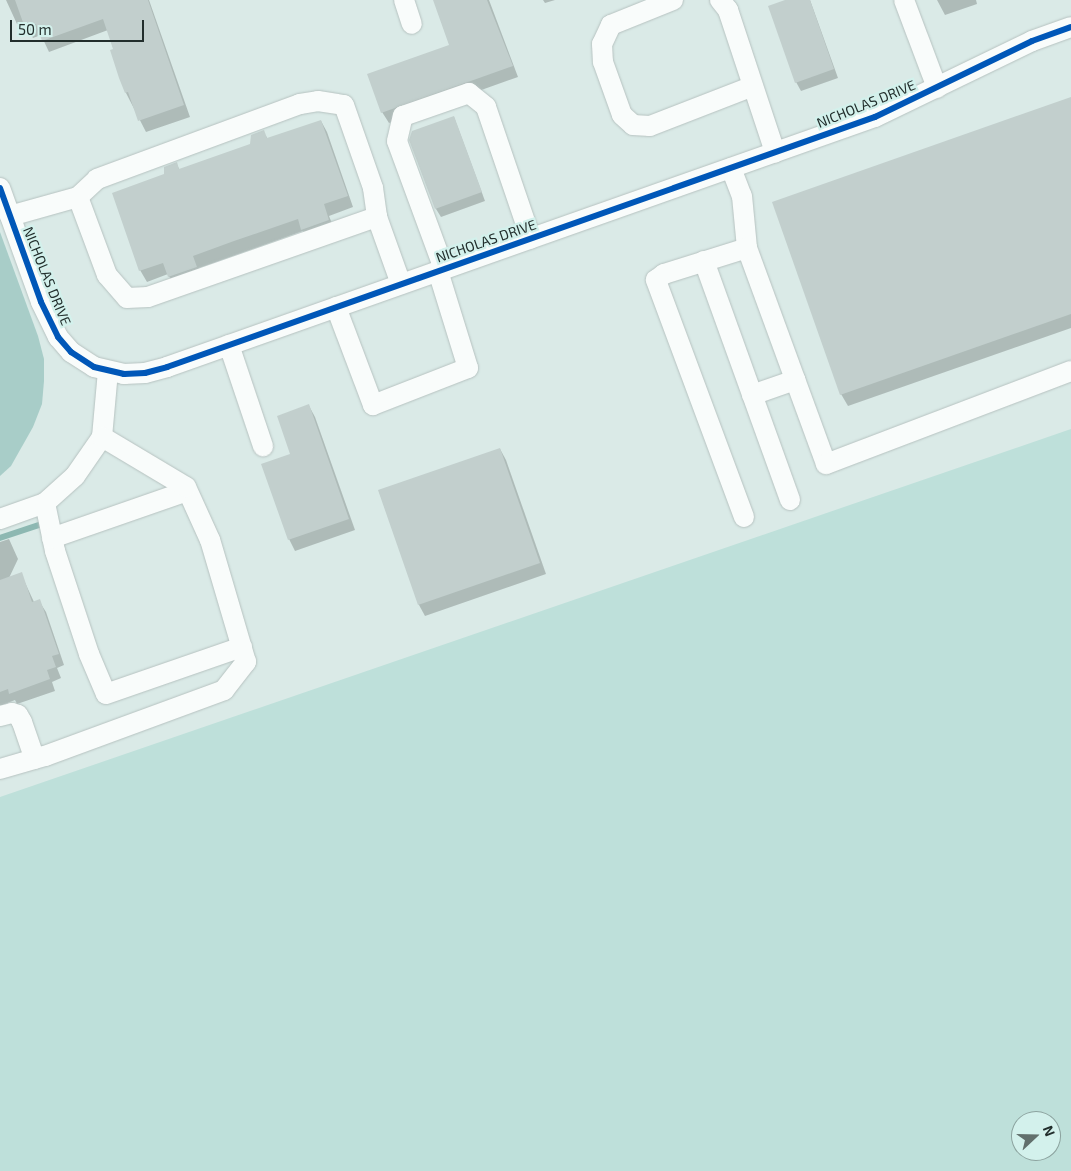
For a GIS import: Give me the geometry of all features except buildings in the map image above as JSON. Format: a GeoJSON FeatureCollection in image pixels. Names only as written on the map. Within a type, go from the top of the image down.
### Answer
{"type":"FeatureCollection","features":[{"type":"Feature","properties":{"kind":"street"},"geometry":{"type":"LineString","coordinates":[[404,0],[412,24]]}},
{"type":"Feature","properties":{"kind":"street"},"geometry":{"type":"LineString","coordinates":[[673,0],[611,26],[602,44],[603,62],[622,116],[633,125],[650,126],[753,86]]}},
{"type":"Feature","properties":{"kind":"street"},"geometry":{"type":"LineString","coordinates":[[720,0],[728,10],[775,152]]}},
{"type":"Feature","properties":{"kind":"street"},"geometry":{"type":"LineString","coordinates":[[904,0],[937,88]]}},
{"type":"Feature","properties":{"kind":"street","name":"NICHOLAS DRIVE"},"geometry":{"type":"LineString","coordinates":[[0,188],[41,302],[58,337],[71,352],[88,364],[124,374],[145,373],[875,117],[1032,40],[1071,27]]}},
{"type":"Feature","properties":{"kind":"street"},"geometry":{"type":"LineString","coordinates":[[336,307],[373,406],[468,368],[441,270],[397,141],[403,116],[469,93],[486,107],[531,239]]}},
{"type":"Feature","properties":{"kind":"street"},"geometry":{"type":"LineString","coordinates":[[10,216],[78,196],[98,179],[300,104],[318,101],[344,105],[373,188],[377,217],[401,284]]}},
{"type":"Feature","properties":{"kind":"street"},"geometry":{"type":"LineString","coordinates":[[731,168],[742,196],[747,248],[826,464],[1071,371]]}},
{"type":"Feature","properties":{"kind":"street"},"geometry":{"type":"LineString","coordinates":[[78,196],[107,275],[127,298],[148,297],[377,217]]}},
{"type":"Feature","properties":{"kind":"street"},"geometry":{"type":"LineString","coordinates":[[744,517],[656,280],[664,274],[747,248]]}},
{"type":"Feature","properties":{"kind":"street"},"geometry":{"type":"LineString","coordinates":[[704,261],[790,500]]}},
{"type":"Feature","properties":{"kind":"street"},"geometry":{"type":"LineString","coordinates":[[228,345],[263,446]]}},
{"type":"Feature","properties":{"kind":"street"},"geometry":{"type":"LineString","coordinates":[[0,519],[45,503],[75,476],[102,438],[108,370]]}},
{"type":"Feature","properties":{"kind":"street"},"geometry":{"type":"LineString","coordinates":[[752,395],[795,380]]}},
{"type":"Feature","properties":{"kind":"street"},"geometry":{"type":"LineString","coordinates":[[0,769],[35,759],[224,690],[246,662],[210,540],[187,490],[160,471],[102,438]]}},
{"type":"Feature","properties":{"kind":"street"},"geometry":{"type":"LineString","coordinates":[[52,538],[187,490]]}},
{"type":"Feature","properties":{"kind":"street"},"geometry":{"type":"LineString","coordinates":[[45,503],[52,538],[89,654],[106,694],[242,647]]}},
{"type":"Feature","properties":{"kind":"street"},"geometry":{"type":"LineString","coordinates":[[0,716],[12,713],[18,715],[35,759]]}},
{"type":"Feature","properties":{"kind":"green space"},"geometry":{"type":"Polygon","coordinates":[[[1071,429],[1071,1171],[0,1171],[0,797],[1071,429]]]}},
{"type":"Feature","properties":{"kind":"shaded area"},"geometry":{"type":"Polygon","coordinates":[[[0,232],[38,336],[44,359],[44,381],[42,404],[33,427],[11,466],[0,476],[0,232]]]}},
{"type":"Feature","properties":{"kind":"waterway"},"geometry":{"type":"LineString","coordinates":[[0,538],[39,525]]}},
{"type":"Feature","properties":{"kind":"cycle path"},"geometry":{"type":"LineString","coordinates":[[0,188],[41,302],[58,337],[71,352],[94,367],[124,374],[145,373],[167,367],[875,117],[1032,41],[1071,27]]}}]}
